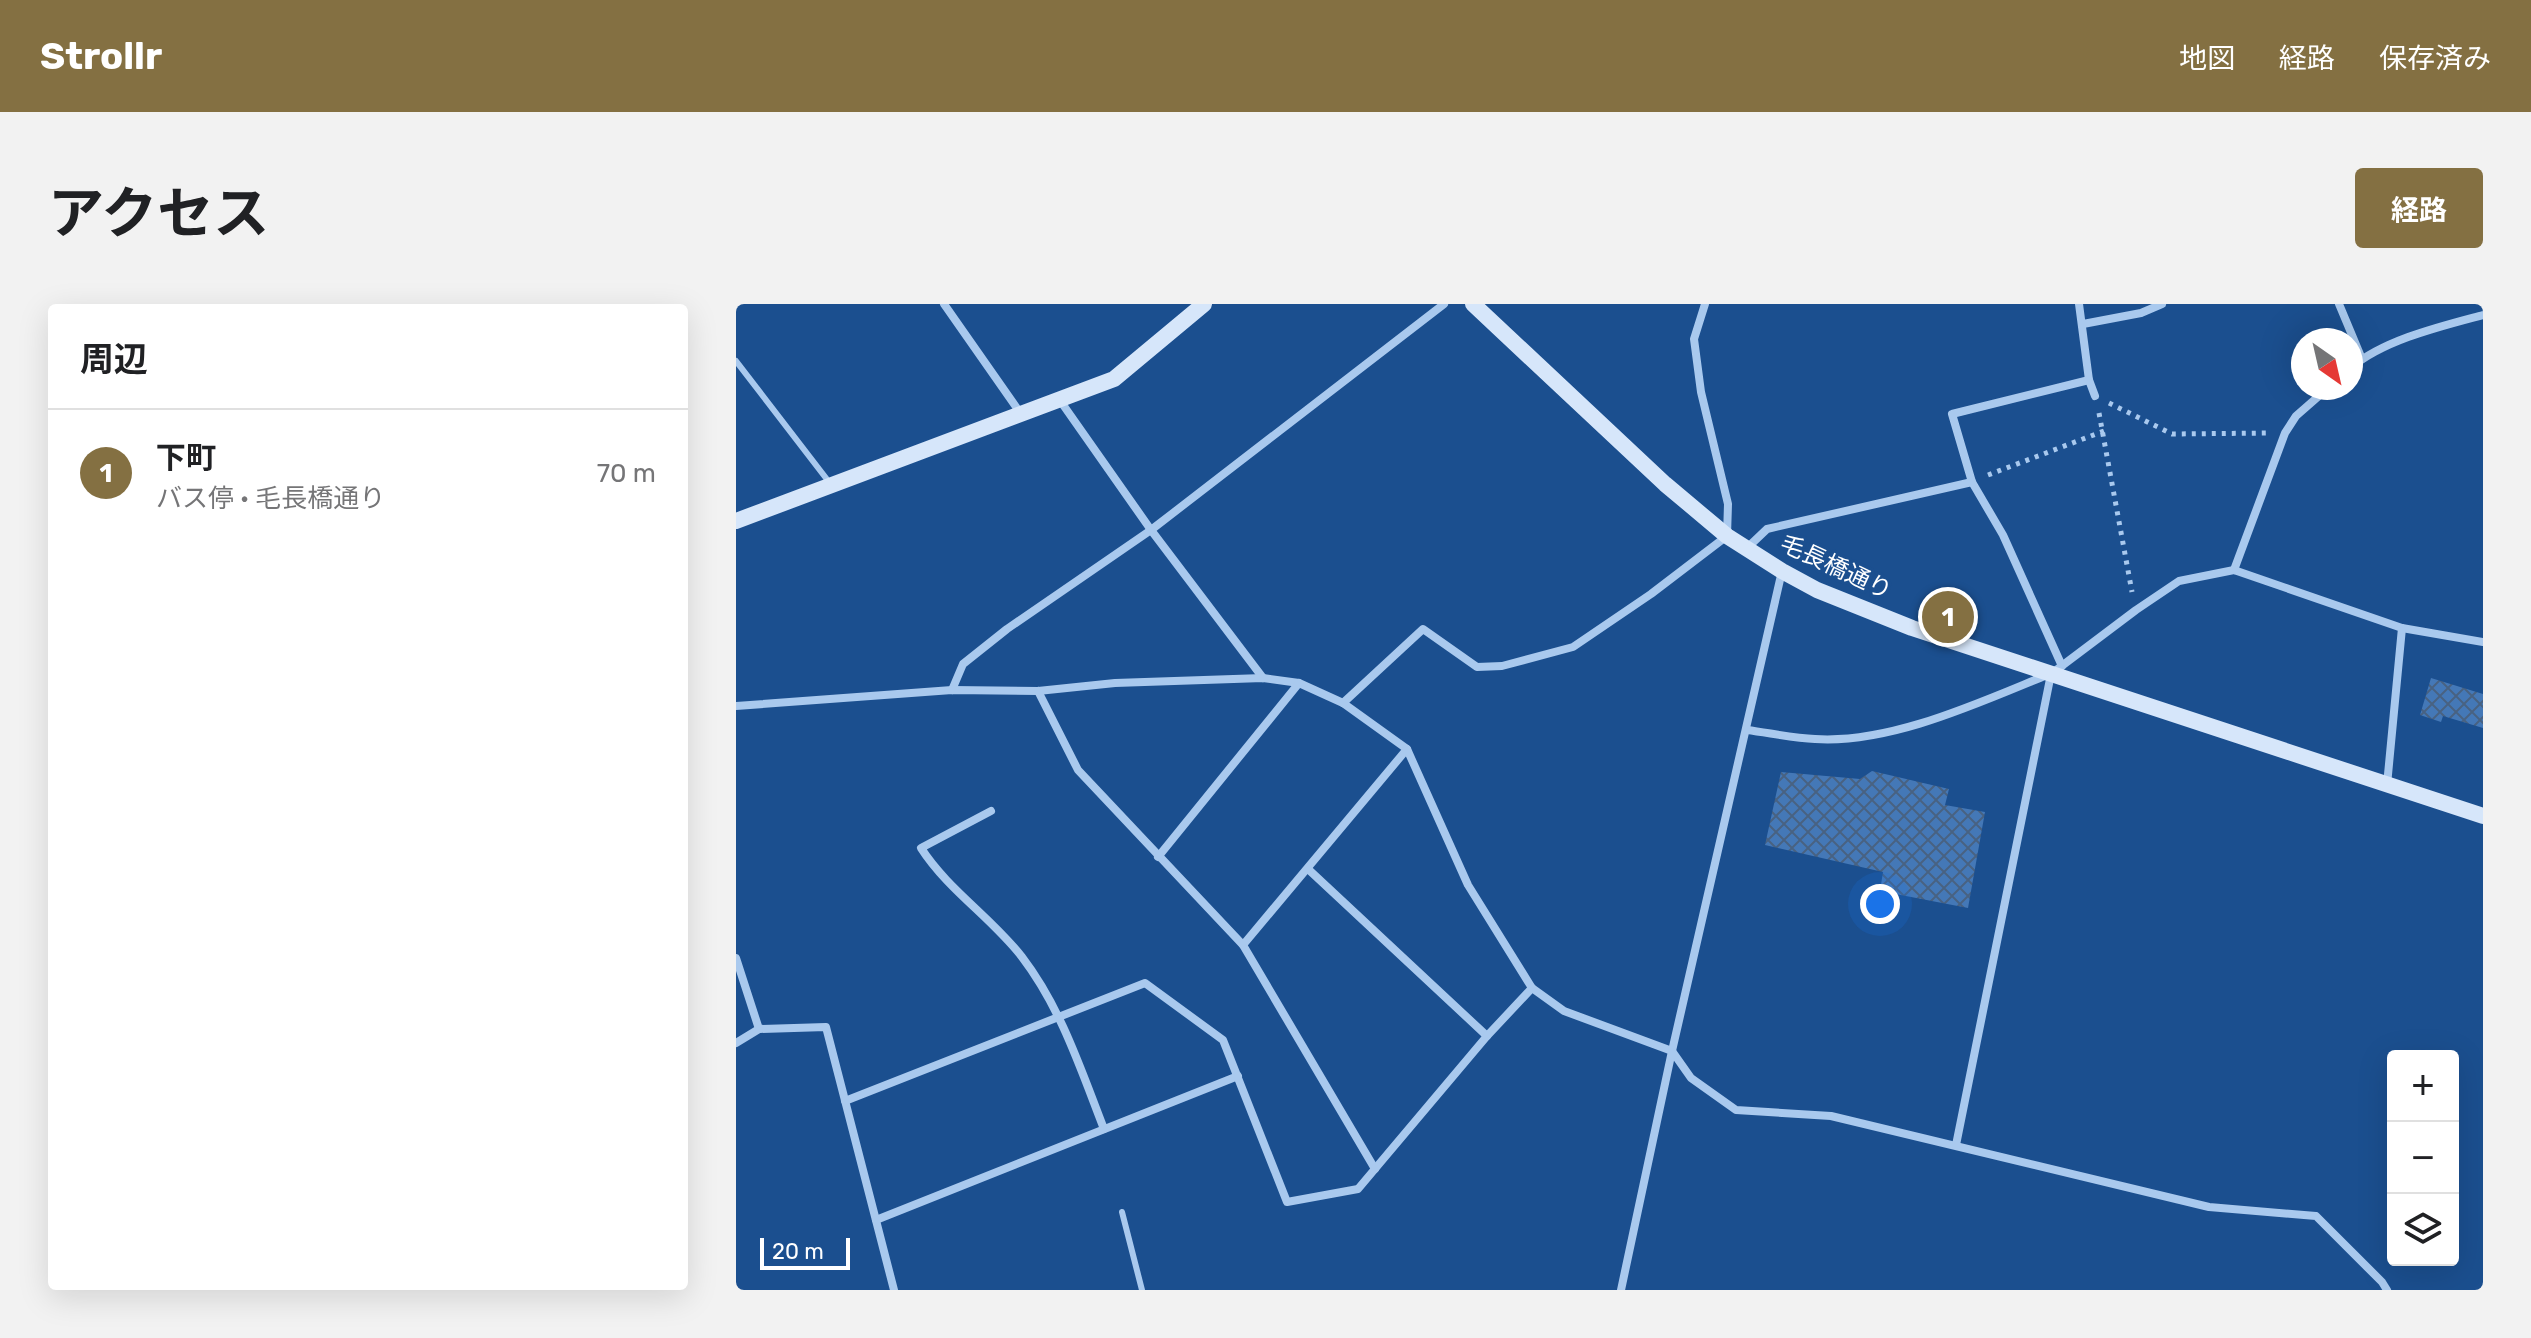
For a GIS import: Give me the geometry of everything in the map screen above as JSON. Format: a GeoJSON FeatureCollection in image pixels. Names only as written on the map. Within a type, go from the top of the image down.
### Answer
{"type":"FeatureCollection","features":[{"type":"Feature","properties":{"kind":"street"},"geometry":{"type":"LineString","coordinates":[[944,304],[1021,414]]}},
{"type":"Feature","properties":{"kind":"street"},"geometry":{"type":"LineString","coordinates":[[736,521],[1114,379],[1204,304]]}},
{"type":"Feature","properties":{"kind":"street"},"geometry":{"type":"LineString","coordinates":[[952,690],[963,664],[996,637],[1151,530],[1444,304]]}},
{"type":"Feature","properties":{"kind":"street","name":"毛長橋通り"},"geometry":{"type":"LineString","coordinates":[[1473,304],[1665,484],[1727,536],[1817,590],[1912,628],[2056,670],[2387,786],[2483,816]]}},
{"type":"Feature","properties":{"kind":"street"},"geometry":{"type":"LineString","coordinates":[[1343,703],[1423,629],[1477,667],[1502,666],[1573,647],[1651,594],[1727,536],[1728,504],[1701,392],[1694,339],[1705,304]]}},
{"type":"Feature","properties":{"kind":"street"},"geometry":{"type":"LineString","coordinates":[[2079,304],[2089,380],[2095,396]]}},
{"type":"Feature","properties":{"kind":"street"},"geometry":{"type":"LineString","coordinates":[[2083,324],[2141,313],[2162,304]]}},
{"type":"Feature","properties":{"kind":"street"},"geometry":{"type":"LineString","coordinates":[[2339,304],[2349,328]]}},
{"type":"Feature","properties":{"kind":"street"},"geometry":{"type":"LineString","coordinates":[[2363,359],[2427,330],[2483,315]]}},
{"type":"Feature","properties":{"kind":"street"},"geometry":{"type":"LineString","coordinates":[[1956,1145],[2056,670],[2003,535],[1972,482],[1952,414],[2089,380]]}},
{"type":"Feature","properties":{"kind":"street"},"geometry":{"type":"LineString","coordinates":[[1059,399],[1151,530],[1263,678]]}},
{"type":"Feature","properties":{"kind":"street"},"geometry":{"type":"LineString","coordinates":[[2234,570],[2285,433],[2296,416],[2314,400]]}},
{"type":"Feature","properties":{"kind":"street"},"geometry":{"type":"LineString","coordinates":[[1746,549],[1767,529],[1972,482]]}},
{"type":"Feature","properties":{"kind":"street"},"geometry":{"type":"LineString","coordinates":[[1747,730],[1815,739],[1844,739],[1909,727],[1953,713],[2056,670],[2179,581],[2234,570],[2402,628],[2483,642]]}},
{"type":"Feature","properties":{"kind":"street"},"geometry":{"type":"LineString","coordinates":[[1621,1290],[1672,1051],[1782,571]]}},
{"type":"Feature","properties":{"kind":"street"},"geometry":{"type":"LineString","coordinates":[[2387,786],[2402,628]]}},
{"type":"Feature","properties":{"kind":"street"},"geometry":{"type":"LineString","coordinates":[[736,706],[952,690],[1038,691],[1115,683],[1263,678],[1299,683],[1343,703],[1407,749],[1468,885],[1532,988],[1564,1011],[1672,1051],[1691,1078],[1736,1110],[1831,1116],[2209,1207],[2316,1216],[2387,1290]]}},
{"type":"Feature","properties":{"kind":"street"},"geometry":{"type":"LineString","coordinates":[[1158,857],[1299,683]]}},
{"type":"Feature","properties":{"kind":"street"},"geometry":{"type":"LineString","coordinates":[[1038,691],[1078,770],[1243,945],[1375,1169]]}},
{"type":"Feature","properties":{"kind":"street"},"geometry":{"type":"LineString","coordinates":[[1243,945],[1407,749]]}},
{"type":"Feature","properties":{"kind":"street"},"geometry":{"type":"LineString","coordinates":[[991,811],[921,848],[933,867],[1021,956],[1060,1016],[1104,1129]]}},
{"type":"Feature","properties":{"kind":"street"},"geometry":{"type":"LineString","coordinates":[[1308,869],[1487,1036]]}},
{"type":"Feature","properties":{"kind":"street"},"geometry":{"type":"LineString","coordinates":[[736,958],[759,1029]]}},
{"type":"Feature","properties":{"kind":"street"},"geometry":{"type":"LineString","coordinates":[[845,1101],[1145,983],[1223,1040],[1287,1202],[1358,1189],[1487,1036],[1532,988]]}},
{"type":"Feature","properties":{"kind":"street"},"geometry":{"type":"LineString","coordinates":[[736,1043],[759,1029],[826,1027],[894,1290]]}},
{"type":"Feature","properties":{"kind":"street"},"geometry":{"type":"LineString","coordinates":[[876,1220],[1238,1076]]}},
{"type":"Feature","properties":{"kind":"lane"},"geometry":{"type":"LineString","coordinates":[[736,361],[831,485]]}},
{"type":"Feature","properties":{"kind":"lane"},"geometry":{"type":"LineString","coordinates":[[1122,1212],[1142,1290]]}},
{"type":"Feature","properties":{"kind":"path"},"geometry":{"type":"LineString","coordinates":[[2095,396],[2136,610]]}},
{"type":"Feature","properties":{"kind":"path"},"geometry":{"type":"LineString","coordinates":[[2095,396],[2172,434],[2285,433]]}},
{"type":"Feature","properties":{"kind":"path"},"geometry":{"type":"LineString","coordinates":[[1972,482],[2104,431]]}},
{"type":"Feature","properties":{"kind":"building"},"geometry":{"type":"Polygon","coordinates":[[[2431,678],[2483,694],[2483,728],[2443,716],[2441,722],[2420,715],[2431,678]]]}},
{"type":"Feature","properties":{"kind":"building"},"geometry":{"type":"Polygon","coordinates":[[[1872,771],[1949,789],[1945,805],[1985,812],[1968,908],[1880,891],[1883,872],[1765,845],[1781,772],[1860,779],[1872,771]]]}},
{"type":"Feature","properties":{"kind":"place","name":"下町"},"geometry":{"type":"Point","coordinates":[1948,617]}}]}
